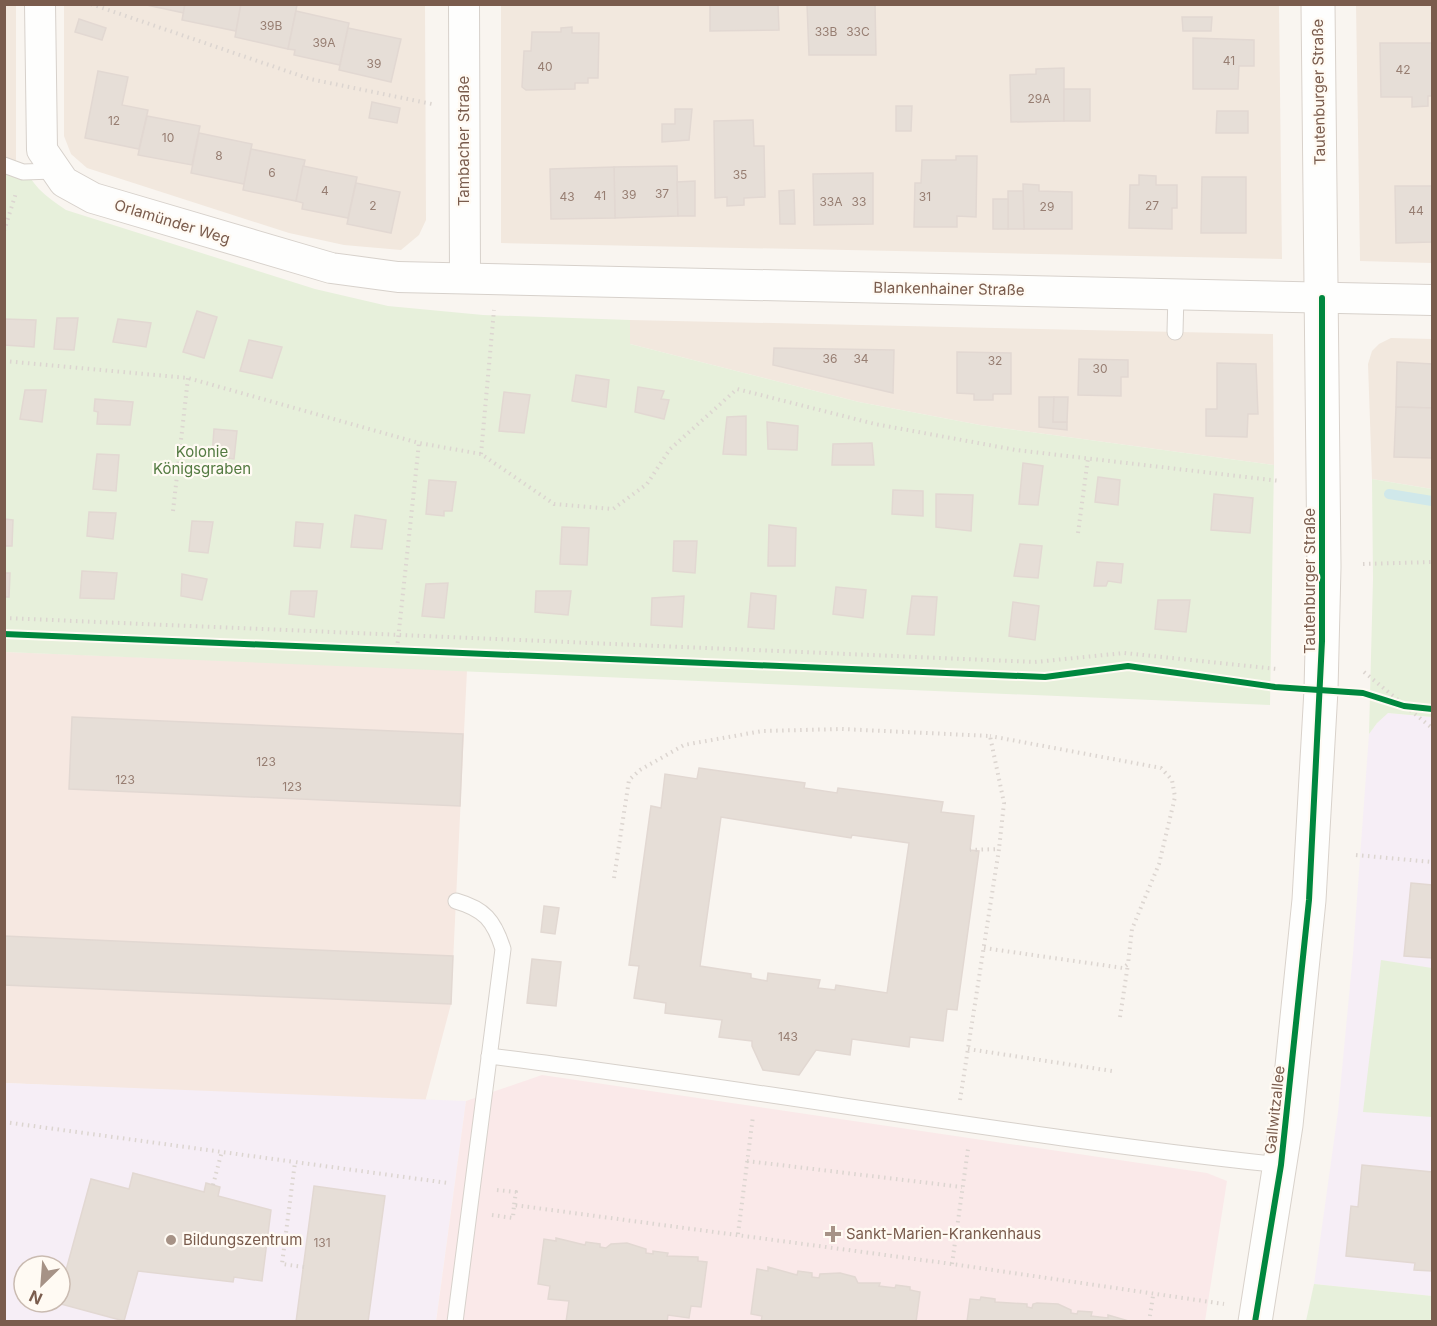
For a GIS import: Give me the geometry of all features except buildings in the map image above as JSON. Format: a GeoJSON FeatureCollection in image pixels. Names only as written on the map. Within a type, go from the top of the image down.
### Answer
{"type":"FeatureCollection","features":[{"type":"Feature","properties":{"kind":"street","name":"Tambacher Straße"},"geometry":{"type":"LineString","coordinates":[[464,4],[465,278]]}},
{"type":"Feature","properties":{"kind":"street","name":"Tautenburger Straße"},"geometry":{"type":"LineString","coordinates":[[1309,900],[1323,631],[1318,4]]}},
{"type":"Feature","properties":{"kind":"street","name":"Orlamünder Weg"},"geometry":{"type":"LineString","coordinates":[[36,5],[42,150],[54,171],[64,182],[93,198],[321,266],[398,277],[465,278]]}},
{"type":"Feature","properties":{"kind":"street","name":"Blankenhainer Straße"},"geometry":{"type":"LineString","coordinates":[[465,278],[1432,300]]}},
{"type":"Feature","properties":{"kind":"street","name":"Gallwitzallee"},"geometry":{"type":"LineString","coordinates":[[1256,1315],[1281,1165],[1309,900]]}},
{"type":"Feature","properties":{"kind":"lane"},"geometry":{"type":"LineString","coordinates":[[4,165],[23,172],[54,171]]}},
{"type":"Feature","properties":{"kind":"lane"},"geometry":{"type":"LineString","coordinates":[[1175,332],[1176,294]]}},
{"type":"Feature","properties":{"kind":"lane"},"geometry":{"type":"LineString","coordinates":[[455,1322],[503,949],[498,934],[477,907],[456,901]]}},
{"type":"Feature","properties":{"kind":"lane"},"geometry":{"type":"LineString","coordinates":[[489,1056],[591,1068],[755,1094],[1281,1165]]}},
{"type":"Feature","properties":{"kind":"path"},"geometry":{"type":"LineString","coordinates":[[91,4],[310,79],[434,104]]}},
{"type":"Feature","properties":{"kind":"path"},"geometry":{"type":"LineString","coordinates":[[4,231],[23,172]]}},
{"type":"Feature","properties":{"kind":"path"},"geometry":{"type":"LineString","coordinates":[[481,454],[494,309]]}},
{"type":"Feature","properties":{"kind":"path"},"geometry":{"type":"LineString","coordinates":[[4,361],[188,378],[419,443],[481,454],[554,504],[613,509],[647,484],[670,449],[737,388],[875,424],[1016,450],[1280,481]]}},
{"type":"Feature","properties":{"kind":"path"},"geometry":{"type":"LineString","coordinates":[[173,511],[188,378]]}},
{"type":"Feature","properties":{"kind":"path"},"geometry":{"type":"LineString","coordinates":[[397,649],[419,443]]}},
{"type":"Feature","properties":{"kind":"path"},"geometry":{"type":"LineString","coordinates":[[1078,534],[1088,458]]}},
{"type":"Feature","properties":{"kind":"path"},"geometry":{"type":"LineString","coordinates":[[1363,564],[1432,562]]}},
{"type":"Feature","properties":{"kind":"path"},"geometry":{"type":"LineString","coordinates":[[4,618],[1035,662],[1124,653],[1277,669]]}},
{"type":"Feature","properties":{"kind":"path"},"geometry":{"type":"LineString","coordinates":[[385,648],[408,649]]}},
{"type":"Feature","properties":{"kind":"path"},"geometry":{"type":"LineString","coordinates":[[1364,672],[1432,728]]}},
{"type":"Feature","properties":{"kind":"path"},"geometry":{"type":"LineString","coordinates":[[1383,700],[1404,706]]}},
{"type":"Feature","properties":{"kind":"path"},"geometry":{"type":"LineString","coordinates":[[614,878],[629,780],[640,770],[684,745],[762,731],[831,729],[990,736],[1161,768],[1172,780],[1174,797],[1159,864],[1132,929],[1120,1017]]}},
{"type":"Feature","properties":{"kind":"path"},"geometry":{"type":"LineString","coordinates":[[952,1264],[962,1187],[968,1049],[1004,803],[990,736]]}},
{"type":"Feature","properties":{"kind":"path"},"geometry":{"type":"LineString","coordinates":[[970,850],[999,849]]}},
{"type":"Feature","properties":{"kind":"path"},"geometry":{"type":"LineString","coordinates":[[1356,855],[1432,862]]}},
{"type":"Feature","properties":{"kind":"path"},"geometry":{"type":"LineString","coordinates":[[984,948],[1123,968],[1128,964]]}},
{"type":"Feature","properties":{"kind":"path"},"geometry":{"type":"LineString","coordinates":[[968,1049],[1112,1071]]}},
{"type":"Feature","properties":{"kind":"path"},"geometry":{"type":"LineString","coordinates":[[738,1234],[755,1094]]}},
{"type":"Feature","properties":{"kind":"path"},"geometry":{"type":"LineString","coordinates":[[4,1122],[516,1192],[513,1218],[470,1212]]}},
{"type":"Feature","properties":{"kind":"path"},"geometry":{"type":"LineString","coordinates":[[213,1185],[222,1151]]}},
{"type":"Feature","properties":{"kind":"path"},"geometry":{"type":"LineString","coordinates":[[747,1161],[962,1187]]}},
{"type":"Feature","properties":{"kind":"path"},"geometry":{"type":"LineString","coordinates":[[295,1162],[282,1264],[304,1267]]}},
{"type":"Feature","properties":{"kind":"path"},"geometry":{"type":"LineString","coordinates":[[514,1205],[952,1264],[1256,1315]]}},
{"type":"Feature","properties":{"kind":"path"},"geometry":{"type":"LineString","coordinates":[[1149,1322],[1153,1296]]}},
{"type":"Feature","properties":{"kind":"shaded area"},"geometry":{"type":"Polygon","coordinates":[[[4,5],[16,5],[16,162],[5,158],[4,5]]]}},
{"type":"Feature","properties":{"kind":"shaded area"},"geometry":{"type":"Polygon","coordinates":[[[64,5],[425,5],[426,220],[419,235],[401,250],[344,245],[289,233],[87,168],[71,154],[64,136],[64,5]]]}},
{"type":"Feature","properties":{"kind":"shaded area"},"geometry":{"type":"Polygon","coordinates":[[[501,5],[1279,5],[1282,259],[501,243],[501,5]]]}},
{"type":"Feature","properties":{"kind":"shaded area"},"geometry":{"type":"Polygon","coordinates":[[[1356,5],[1432,5],[1432,263],[1360,261],[1356,5]]]}},
{"type":"Feature","properties":{"kind":"shaded area"},"geometry":{"type":"Polygon","coordinates":[[[630,320],[1273,334],[1274,465],[980,425],[859,402],[630,344],[630,320]]]}},
{"type":"Feature","properties":{"kind":"shaded area"},"geometry":{"type":"Polygon","coordinates":[[[1391,338],[1432,339],[1432,489],[1372,479],[1368,364],[1372,351],[1379,344],[1391,338]]]}},
{"type":"Feature","properties":{"kind":"shaded area"},"geometry":{"type":"Polygon","coordinates":[[[5,652],[467,670],[451,1004],[425,1102],[5,1083],[5,652]]]}},
{"type":"Feature","properties":{"kind":"shaded area"},"geometry":{"type":"Polygon","coordinates":[[[1388,713],[1432,717],[1432,1296],[1314,1284],[1338,1112],[1353,954],[1369,734],[1388,713]]]}},
{"type":"Feature","properties":{"kind":"shaded area","name":"Sankt-Marien-Krankenhaus"},"geometry":{"type":"Polygon","coordinates":[[[542,1075],[1207,1173],[1227,1181],[1205,1321],[436,1322],[466,1101],[542,1075]]]}},
{"type":"Feature","properties":{"kind":"shaded area"},"geometry":{"type":"Polygon","coordinates":[[[5,1083],[466,1101],[436,1321],[5,1322],[5,1083]]]}},
{"type":"Feature","properties":{"kind":"green space","name":"Kolonie Königsgraben"},"geometry":{"type":"Polygon","coordinates":[[[5,158],[22,167],[39,189],[66,210],[315,289],[388,306],[483,315],[630,320],[630,344],[859,402],[980,425],[1274,465],[1270,705],[5,652],[5,158]]]}},
{"type":"Feature","properties":{"kind":"green space"},"geometry":{"type":"Polygon","coordinates":[[[1372,479],[1432,489],[1432,717],[1388,713],[1369,734],[1373,579],[1372,479]]]}},
{"type":"Feature","properties":{"kind":"green space"},"geometry":{"type":"Polygon","coordinates":[[[1381,960],[1432,968],[1432,1117],[1363,1112],[1381,960]]]}},
{"type":"Feature","properties":{"kind":"green space"},"geometry":{"type":"Polygon","coordinates":[[[1314,1284],[1432,1296],[1432,1321],[1306,1321],[1314,1284]]]}},
{"type":"Feature","properties":{"kind":"waterway"},"geometry":{"type":"LineString","coordinates":[[1389,494],[1432,501]]}},
{"type":"Feature","properties":{"kind":"cycle path"},"geometry":{"type":"LineString","coordinates":[[1255,1322],[1281,1165],[1309,900],[1322,641],[1322,298]]}},
{"type":"Feature","properties":{"kind":"cycle path"},"geometry":{"type":"LineString","coordinates":[[4,634],[1045,677],[1128,666],[1275,687],[1363,693],[1404,706],[1432,709]]}},
{"type":"Feature","properties":{"kind":"place","name":"Sankt-Marien-Krankenhaus"},"geometry":{"type":"Point","coordinates":[833,1234]}},
{"type":"Feature","properties":{"kind":"place","name":"Bildungszentrum"},"geometry":{"type":"Point","coordinates":[171,1240]}}]}
